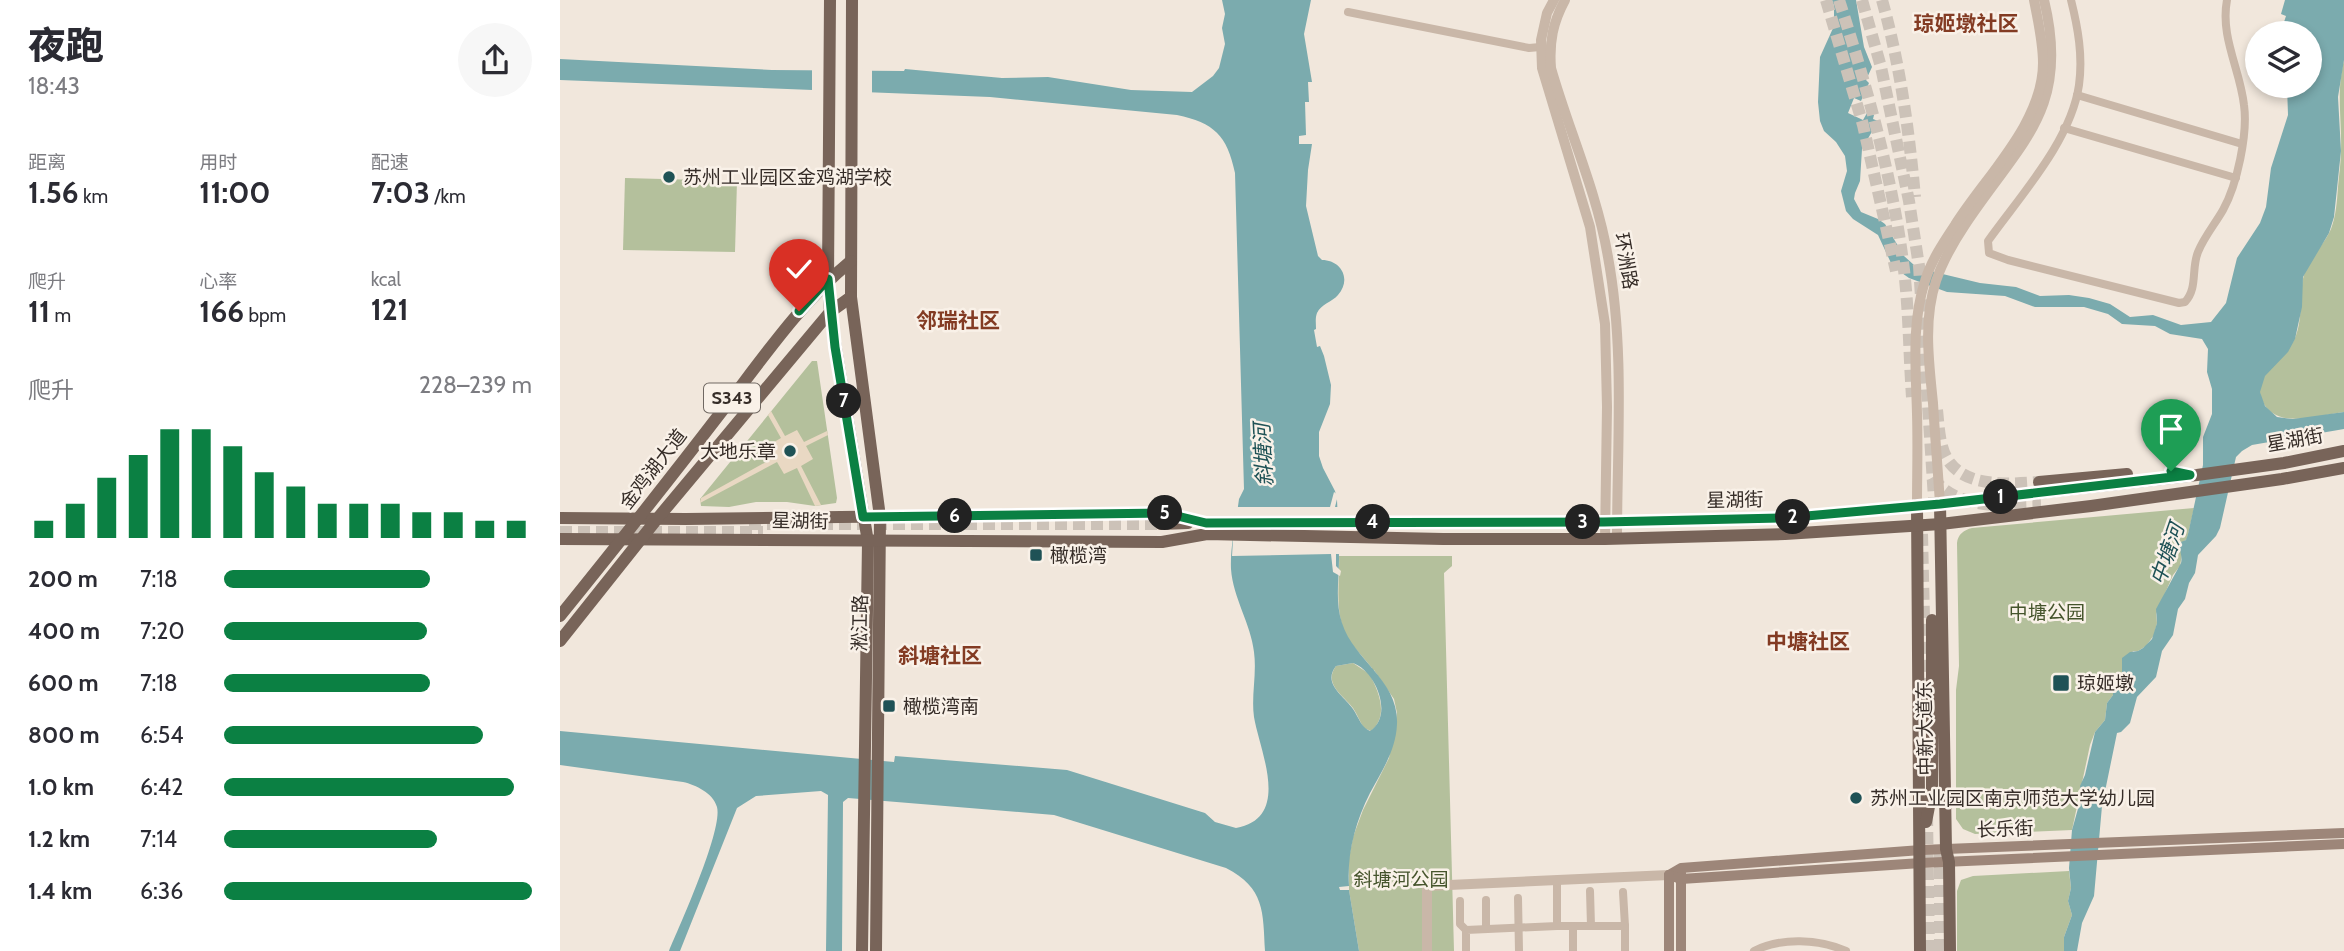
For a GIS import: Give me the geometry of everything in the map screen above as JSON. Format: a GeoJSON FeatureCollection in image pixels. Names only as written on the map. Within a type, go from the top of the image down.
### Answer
{"type":"FeatureCollection","features":[{"type":"Feature","properties":{"kind":"main road"},"geometry":{"type":"LineString","coordinates":[[830,0],[830,312]]}},
{"type":"Feature","properties":{"kind":"main road"},"geometry":{"type":"LineString","coordinates":[[851,297],[852,0]]}},
{"type":"Feature","properties":{"kind":"main road","name":"金鸡湖大道"},"geometry":{"type":"LineString","coordinates":[[560,616],[799,311],[828,279],[851,261]]}},
{"type":"Feature","properties":{"kind":"main road","name":"金鸡湖大道"},"geometry":{"type":"LineString","coordinates":[[560,641],[641,538],[830,312],[851,297]]}},
{"type":"Feature","properties":{"kind":"main road","name":"淞江路"},"geometry":{"type":"LineString","coordinates":[[851,297],[880,517],[874,542],[870,809],[862,951]]}},
{"type":"Feature","properties":{"kind":"main road","name":"淞江路"},"geometry":{"type":"LineString","coordinates":[[830,312],[863,517],[874,542]]}},
{"type":"Feature","properties":{"kind":"main road","name":"星湖街"},"geometry":{"type":"LineString","coordinates":[[560,539],[1162,542],[1236,522],[1611,522],[1784,518],[1940,504],[2194,475],[2344,451]]}},
{"type":"Feature","properties":{"kind":"main road","name":"星湖街"},"geometry":{"type":"LineString","coordinates":[[560,518],[1165,513],[1235,536],[1611,539],[1785,534],[1941,524],[2238,485],[2344,468]]}},
{"type":"Feature","properties":{"kind":"main road"},"geometry":{"type":"LineString","coordinates":[[2039,482],[2171,471],[2194,475]]}},
{"type":"Feature","properties":{"kind":"main road"},"geometry":{"type":"LineString","coordinates":[[2041,505],[2192,491]]}},
{"type":"Feature","properties":{"kind":"main road","name":"中新大道东"},"geometry":{"type":"LineString","coordinates":[[1940,504],[1950,951]]}},
{"type":"Feature","properties":{"kind":"main road","name":"中新大道东"},"geometry":{"type":"LineString","coordinates":[[1917,505],[1920,951]]}},
{"type":"Feature","properties":{"kind":"main road","name":"星湖街"},"geometry":{"type":"LineString","coordinates":[[1161,528],[1207,528]]}},
{"type":"Feature","properties":{"kind":"main road"},"geometry":{"type":"LineString","coordinates":[[1921,850],[1931,791],[1932,620]]}},
{"type":"Feature","properties":{"kind":"main road","name":"淞江路"},"geometry":{"type":"LineString","coordinates":[[870,809],[876,951]]}},
{"type":"Feature","properties":{"kind":"main road","name":"长乐街"},"geometry":{"type":"LineString","coordinates":[[1681,874],[1921,863],[1948,855],[2103,842],[2344,832]]}},
{"type":"Feature","properties":{"kind":"main road","name":"长乐街"},"geometry":{"type":"LineString","coordinates":[[1669,875],[1921,850],[1948,855],[2060,857],[2344,844]]}},
{"type":"Feature","properties":{"kind":"main road"},"geometry":{"type":"LineString","coordinates":[[1681,874],[1681,951]]}},
{"type":"Feature","properties":{"kind":"main road"},"geometry":{"type":"LineString","coordinates":[[1669,875],[1670,951]]}},
{"type":"Feature","properties":{"kind":"street","name":"环洲路"},"geometry":{"type":"LineString","coordinates":[[1554,0],[1544,26],[1540,47],[1542,68],[1590,227],[1602,294],[1607,361],[1611,539]]}},
{"type":"Feature","properties":{"kind":"street","name":"环洲路"},"geometry":{"type":"LineString","coordinates":[[1565,0],[1553,28],[1551,68],[1598,214],[1614,290],[1618,354],[1611,522]]}},
{"type":"Feature","properties":{"kind":"street"},"geometry":{"type":"LineString","coordinates":[[1917,505],[1915,363],[1926,298],[1936,266],[1966,208],[2034,108],[2043,65],[2042,39],[2034,0]]}},
{"type":"Feature","properties":{"kind":"street"},"geometry":{"type":"LineString","coordinates":[[1936,266],[2022,145],[2042,111],[2053,66],[2052,38],[2044,0]]}},
{"type":"Feature","properties":{"kind":"street"},"geometry":{"type":"LineString","coordinates":[[2071,0],[2078,28],[2080,56],[2077,95],[2056,146],[1988,241],[1989,253],[2179,303],[2185,302],[2192,295],[2193,267],[2199,249],[2225,207],[2236,178],[2242,144],[2245,107],[2225,30],[2227,0]]}},
{"type":"Feature","properties":{"kind":"street"},"geometry":{"type":"LineString","coordinates":[[1348,12],[1530,48],[1540,47]]}},
{"type":"Feature","properties":{"kind":"street"},"geometry":{"type":"LineString","coordinates":[[2077,95],[2242,144]]}},
{"type":"Feature","properties":{"kind":"street"},"geometry":{"type":"LineString","coordinates":[[2064,128],[2236,178]]}},
{"type":"Feature","properties":{"kind":"street"},"geometry":{"type":"LineString","coordinates":[[1926,298],[1940,504]]}},
{"type":"Feature","properties":{"kind":"street","name":"长乐街"},"geometry":{"type":"LineString","coordinates":[[1427,951],[1427,886],[1669,875]]}},
{"type":"Feature","properties":{"kind":"street"},"geometry":{"type":"LineString","coordinates":[[1557,880],[1557,926]]}},
{"type":"Feature","properties":{"kind":"street"},"geometry":{"type":"LineString","coordinates":[[1590,891],[1591,926]]}},
{"type":"Feature","properties":{"kind":"street"},"geometry":{"type":"LineString","coordinates":[[1623,892],[1625,951]]}},
{"type":"Feature","properties":{"kind":"street"},"geometry":{"type":"LineString","coordinates":[[1518,898],[1519,951]]}},
{"type":"Feature","properties":{"kind":"street"},"geometry":{"type":"LineString","coordinates":[[1486,900],[1486,929]]}},
{"type":"Feature","properties":{"kind":"street"},"geometry":{"type":"LineString","coordinates":[[1460,901],[1461,927],[1466,930],[1625,926]]}},
{"type":"Feature","properties":{"kind":"street"},"geometry":{"type":"LineString","coordinates":[[1573,926],[1573,951]]}},
{"type":"Feature","properties":{"kind":"street"},"geometry":{"type":"LineString","coordinates":[[1466,930],[1466,951]]}},
{"type":"Feature","properties":{"kind":"street"},"geometry":{"type":"LineString","coordinates":[[1754,951],[1770,945],[1809,941],[1829,944],[1846,951]]}},
{"type":"Feature","properties":{"kind":"green space"},"geometry":{"type":"Polygon","coordinates":[[[2344,60],[2344,412],[2310,418],[2287,418],[2268,410],[2262,400],[2261,383],[2295,338],[2304,275],[2328,235],[2334,219],[2341,159],[2340,95],[2344,60]]]}},
{"type":"Feature","properties":{"kind":"green space"},"geometry":{"type":"Polygon","coordinates":[[[625,178],[737,181],[735,252],[623,250],[625,178]]]}},
{"type":"Feature","properties":{"kind":"green space"},"geometry":{"type":"Polygon","coordinates":[[[812,361],[817,361],[836,503],[815,506],[756,502],[729,507],[701,506],[700,499],[812,361]]]}},
{"type":"Feature","properties":{"kind":"green space","name":"中塘公园"},"geometry":{"type":"Polygon","coordinates":[[[2194,508],[2187,539],[2179,545],[2182,554],[2180,566],[2173,575],[2156,614],[2154,635],[2146,646],[2133,651],[2123,669],[2121,682],[2113,686],[2105,720],[2095,732],[2090,745],[2072,830],[1975,834],[1963,829],[1956,819],[1956,690],[1959,666],[1957,543],[1960,535],[1972,528],[2194,508]]]}},
{"type":"Feature","properties":{"kind":"green space","name":"斜塘河公园"},"geometry":{"type":"Polygon","coordinates":[[[1339,556],[1452,556],[1452,566],[1444,573],[1454,951],[1359,951],[1349,890],[1349,858],[1363,810],[1389,758],[1397,713],[1394,699],[1374,670],[1370,675],[1379,696],[1381,711],[1380,718],[1371,731],[1364,728],[1353,708],[1333,684],[1336,666],[1353,663],[1368,673],[1372,668],[1350,642],[1341,622],[1338,600],[1339,556]]]}},
{"type":"Feature","properties":{"kind":"green space"},"geometry":{"type":"Polygon","coordinates":[[[2069,871],[2071,888],[2068,901],[2072,915],[2064,937],[2064,951],[1957,951],[1957,891],[1961,880],[1973,876],[2069,871]]]}},
{"type":"Feature","properties":{"kind":"shaded area"},"geometry":{"type":"Polygon","coordinates":[[[771,411],[785,436],[797,430],[804,442],[827,431],[828,435],[806,446],[813,459],[801,466],[821,505],[815,506],[797,468],[784,474],[777,462],[700,503],[701,498],[775,457],[769,445],[781,438],[768,415],[771,411]]]}},
{"type":"Feature","properties":{"kind":"water","name":"斜塘河"},"geometry":{"type":"Polygon","coordinates":[[[1222,0],[1311,0],[1304,34],[1312,82],[1308,82],[1309,102],[1305,102],[1306,135],[1299,136],[1299,144],[1312,144],[1306,206],[1318,256],[1339,267],[1344,277],[1338,295],[1317,313],[1314,330],[1317,347],[1320,346],[1324,356],[1331,385],[1330,404],[1319,432],[1319,456],[1337,500],[1338,599],[1342,623],[1356,649],[1391,695],[1397,724],[1391,751],[1356,827],[1349,862],[1349,886],[1339,887],[1340,890],[1349,890],[1359,951],[1265,951],[1264,924],[1259,902],[1255,893],[1239,876],[1226,868],[1054,815],[848,798],[843,802],[842,951],[826,951],[828,795],[821,791],[756,796],[737,808],[680,951],[669,951],[714,836],[717,819],[715,802],[703,790],[683,782],[560,765],[560,731],[894,762],[895,756],[1067,770],[1205,813],[1215,822],[1236,828],[1253,822],[1263,811],[1268,798],[1268,782],[1254,717],[1254,652],[1231,569],[1239,499],[1244,489],[1235,173],[1228,149],[1217,133],[1201,122],[1177,115],[990,97],[560,80],[560,59],[772,70],[905,69],[1002,78],[1048,77],[1131,90],[1192,92],[1219,68],[1225,44],[1222,28],[1225,14],[1222,0]],[[1353,663],[1336,666],[1331,678],[1362,725],[1370,731],[1381,715],[1381,705],[1375,684],[1353,663]]]}},
{"type":"Feature","properties":{"kind":"water"},"geometry":{"type":"Polygon","coordinates":[[[1832,0],[1856,0],[1864,47],[1872,67],[1861,101],[1854,98],[1848,113],[1863,120],[1867,113],[1874,115],[1873,119],[1878,121],[1862,149],[1860,181],[1854,199],[1861,212],[1885,224],[1904,256],[1914,265],[1930,271],[1980,283],[2016,287],[2040,296],[2069,295],[2089,298],[2110,304],[2130,317],[2153,315],[2181,325],[2211,322],[2226,303],[2237,258],[2260,223],[2266,207],[2271,168],[2288,115],[2287,98],[2322,98],[2322,21],[2284,21],[2286,16],[2281,14],[2285,0],[2344,0],[2344,60],[2338,97],[2341,151],[2334,217],[2329,233],[2303,277],[2302,307],[2295,339],[2288,352],[2265,376],[2260,392],[2265,406],[2277,417],[2293,419],[2344,412],[2344,429],[2252,445],[2236,457],[2220,528],[2198,555],[2195,573],[2178,609],[2173,635],[2162,651],[2156,677],[2137,697],[2130,723],[2117,733],[2102,806],[2094,896],[2082,923],[2077,951],[2064,951],[2064,937],[2072,915],[2068,901],[2071,888],[2069,868],[2072,830],[2081,798],[2080,786],[2095,732],[2105,720],[2113,686],[2122,680],[2122,658],[2143,648],[2152,639],[2157,623],[2156,609],[2181,563],[2180,544],[2186,540],[2188,534],[2203,465],[2203,437],[2212,414],[2212,389],[2207,372],[2208,349],[2202,339],[2170,334],[2155,326],[2122,324],[2108,314],[2084,307],[2035,307],[2005,296],[1947,292],[1909,278],[1899,271],[1891,263],[1878,235],[1853,219],[1846,211],[1841,191],[1847,171],[1845,156],[1836,142],[1824,131],[1820,121],[1820,57],[1834,26],[1832,0]]]}},
{"type":"Feature","properties":{"kind":"pier"},"geometry":{"type":"Polygon","coordinates":[[[812,67],[872,69],[872,95],[812,93],[812,67]]]}},
{"type":"Feature","properties":{"kind":"pier"},"geometry":{"type":"Polygon","coordinates":[[[1334,492],[1338,495],[1335,507],[1341,507],[1342,554],[1336,554],[1336,566],[1341,571],[1340,576],[1333,572],[1331,554],[1232,556],[1235,507],[1330,507],[1334,492]]]}},
{"type":"Feature","properties":{"kind":"tunnel"},"geometry":{"type":"LineString","coordinates":[[1826,0],[1863,125],[1896,271]]}},
{"type":"Feature","properties":{"kind":"tunnel"},"geometry":{"type":"LineString","coordinates":[[1839,0],[1869,100],[1893,201],[1906,286],[1912,397]]}},
{"type":"Feature","properties":{"kind":"tunnel"},"geometry":{"type":"LineString","coordinates":[[1862,0],[1881,67],[1909,201],[1919,266],[1935,514]]}},
{"type":"Feature","properties":{"kind":"tunnel"},"geometry":{"type":"LineString","coordinates":[[1882,0],[1903,97],[1915,197]]}},
{"type":"Feature","properties":{"kind":"tunnel"},"geometry":{"type":"LineString","coordinates":[[1937,410],[1940,438],[1946,457],[1958,471],[1979,481],[1992,483],[2039,482]]}},
{"type":"Feature","properties":{"kind":"tunnel"},"geometry":{"type":"LineString","coordinates":[[1933,477],[1942,488],[1967,501],[1998,505],[2041,505]]}},
{"type":"Feature","properties":{"kind":"tunnel"},"geometry":{"type":"LineString","coordinates":[[749,524],[1161,524]]}},
{"type":"Feature","properties":{"kind":"tunnel"},"geometry":{"type":"LineString","coordinates":[[560,532],[763,532]]}},
{"type":"Feature","properties":{"kind":"tunnel"},"geometry":{"type":"LineString","coordinates":[[1922,534],[1926,705]]}},
{"type":"Feature","properties":{"kind":"tunnel"},"geometry":{"type":"LineString","coordinates":[[1927,814],[1929,951]]}},
{"type":"Feature","properties":{"kind":"tunnel"},"geometry":{"type":"LineString","coordinates":[[1940,851],[1940,951]]}},
{"type":"Feature","properties":{"kind":"place","name":"苏州工业园区金鸡湖学校"},"geometry":{"type":"Point","coordinates":[669,177]}},
{"type":"Feature","properties":{"kind":"place","name":"大地乐章"},"geometry":{"type":"Point","coordinates":[790,451]}},
{"type":"Feature","properties":{"kind":"place","name":"橄榄湾"},"geometry":{"type":"Point","coordinates":[1036,555]}},
{"type":"Feature","properties":{"kind":"place","name":"琼姬墩"},"geometry":{"type":"Point","coordinates":[2061,683]}},
{"type":"Feature","properties":{"kind":"place","name":"橄榄湾南"},"geometry":{"type":"Point","coordinates":[889,706]}},
{"type":"Feature","properties":{"kind":"place","name":"苏州工业园区南京师范大学幼儿园"},"geometry":{"type":"Point","coordinates":[1856,798]}},
{"type":"Feature","properties":{"kind":"district","name":"琼姬墩社区"},"geometry":{"type":"Point","coordinates":[1966,23]}},
{"type":"Feature","properties":{"kind":"district","name":"邻瑞社区"},"geometry":{"type":"Point","coordinates":[958,320]}},
{"type":"Feature","properties":{"kind":"district","name":"中塘社区"},"geometry":{"type":"Point","coordinates":[1808,641]}},
{"type":"Feature","properties":{"kind":"district","name":"斜塘社区"},"geometry":{"type":"Point","coordinates":[940,655]}},
{"type":"Feature","properties":{"kind":"route"},"geometry":{"type":"LineString","coordinates":[[799,311],[828,279],[835,347],[863,517],[1165,513],[1206,523],[1604,522],[1784,518],[1940,504],[2190,475],[2171,471]]}},
{"type":"Feature","properties":{"kind":"water label","name":"中塘河"},"geometry":{"type":"Point","coordinates":[2167,554]}}]}
